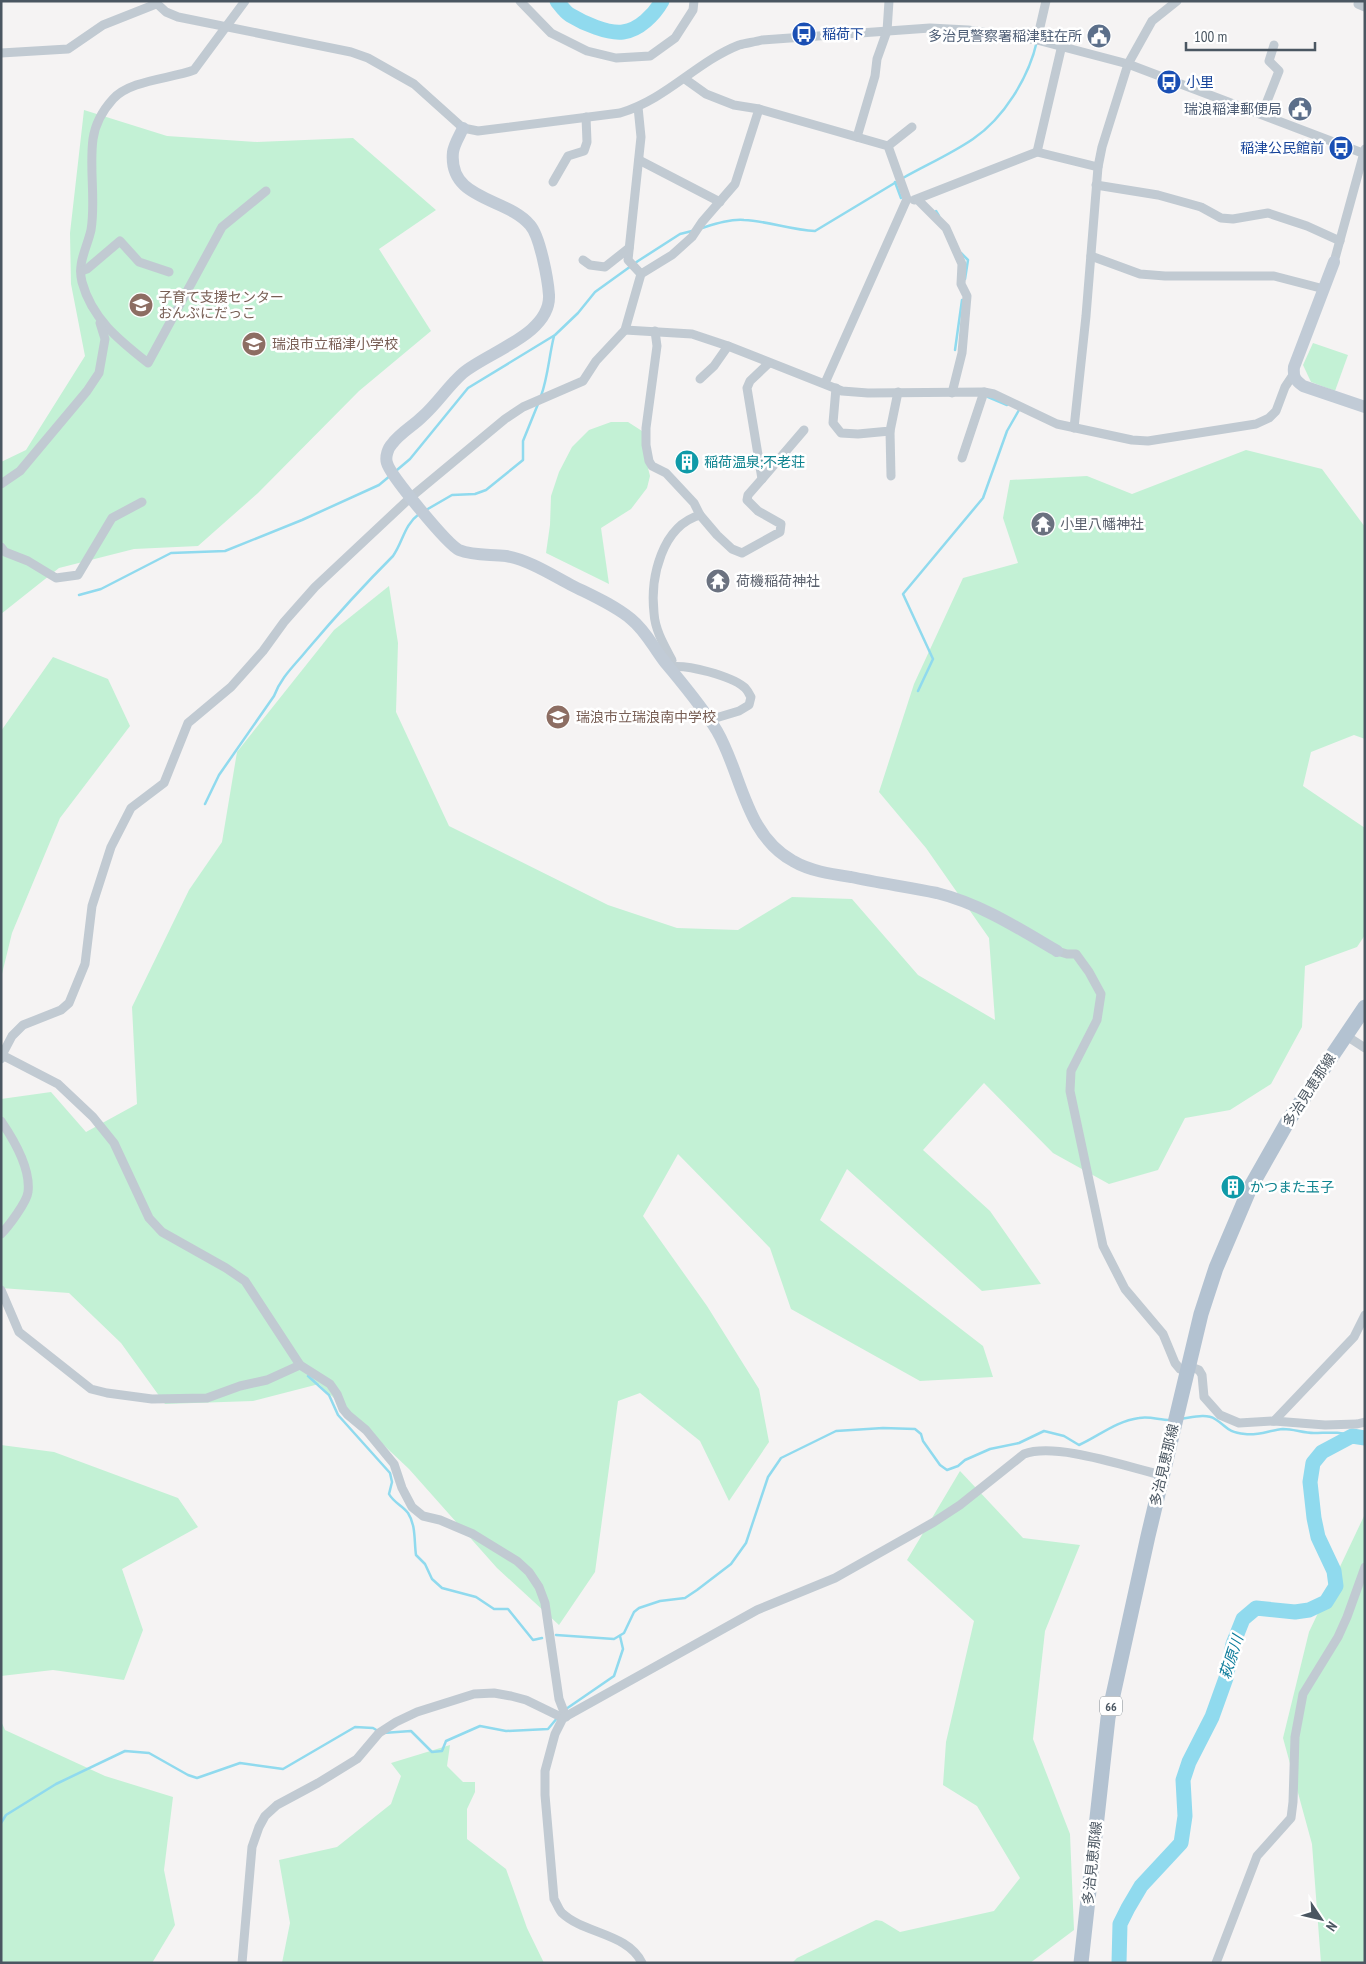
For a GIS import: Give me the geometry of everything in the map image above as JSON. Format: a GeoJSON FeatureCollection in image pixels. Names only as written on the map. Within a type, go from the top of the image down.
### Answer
{"type":"FeatureCollection","features":[{"type":"Feature","properties":{"kind":"main road","name":"多治見恵那線"},"geometry":{"type":"LineString","coordinates":[[1081,1963],[1108,1718],[1162,1475],[1201,1314],[1216,1268],[1250,1188],[1288,1121],[1365,1007]]}},
{"type":"Feature","properties":{"kind":"street"},"geometry":{"type":"LineString","coordinates":[[1,484],[20,471],[87,391],[99,373],[105,340],[100,320],[82,281],[80,263],[90,231],[93,209],[93,139],[98,122],[113,98],[127,88],[194,70],[245,1]]}},
{"type":"Feature","properties":{"kind":"street"},"geometry":{"type":"LineString","coordinates":[[520,1],[552,33],[587,51],[616,58],[650,56],[675,38],[693,10],[694,1]]}},
{"type":"Feature","properties":{"kind":"street"},"geometry":{"type":"LineString","coordinates":[[857,137],[875,76],[876,60],[887,31],[889,1]]}},
{"type":"Feature","properties":{"kind":"street"},"geometry":{"type":"LineString","coordinates":[[1041,40],[1042,19],[1046,1]]}},
{"type":"Feature","properties":{"kind":"street"},"geometry":{"type":"LineString","coordinates":[[1074,428],[1096,185],[1102,147],[1128,64],[1152,21],[1177,1]]}},
{"type":"Feature","properties":{"kind":"street"},"geometry":{"type":"LineString","coordinates":[[1,53],[68,49],[104,25],[155,3],[166,12],[178,17],[351,52],[368,58],[414,84],[463,128],[478,130],[586,117],[638,108],[720,55],[741,45],[762,40],[930,28],[968,30],[1041,40],[1128,64],[1364,152],[1334,262],[1294,367],[1293,375],[1285,386],[1276,411],[1269,418],[1256,424],[1148,441],[1132,440],[1057,424],[994,394],[984,392],[848,392],[692,334],[624,330]]}},
{"type":"Feature","properties":{"kind":"street"},"geometry":{"type":"LineString","coordinates":[[1037,152],[1062,45]]}},
{"type":"Feature","properties":{"kind":"street"},"geometry":{"type":"LineString","coordinates":[[1262,114],[1279,71],[1270,62],[1274,45]]}},
{"type":"Feature","properties":{"kind":"street"},"geometry":{"type":"LineString","coordinates":[[685,79],[706,94],[734,105],[759,109],[888,146]]}},
{"type":"Feature","properties":{"kind":"street"},"geometry":{"type":"LineString","coordinates":[[638,108],[641,137],[628,260],[641,274]]}},
{"type":"Feature","properties":{"kind":"street"},"geometry":{"type":"LineString","coordinates":[[1,1058],[12,1036],[23,1025],[61,1010],[68,1003],[85,964],[92,906],[111,846],[131,808],[164,784],[188,723],[231,687],[263,651],[284,622],[315,588],[411,496],[505,419],[532,403],[583,381],[596,361],[624,330],[641,274],[672,255],[692,237],[702,222],[735,184],[759,109]]}},
{"type":"Feature","properties":{"kind":"street"},"geometry":{"type":"LineString","coordinates":[[553,182],[568,156],[584,151],[587,142],[586,117]]}},
{"type":"Feature","properties":{"kind":"street"},"geometry":{"type":"LineString","coordinates":[[888,146],[912,127]]}},
{"type":"Feature","properties":{"kind":"street"},"geometry":{"type":"LineString","coordinates":[[463,128],[453,150],[458,181],[474,193],[519,214],[532,226],[538,240],[549,298],[545,315],[535,327],[463,373],[423,417],[392,443],[387,452],[387,463],[398,481],[447,541],[460,550],[476,554],[506,556],[524,562],[610,604],[630,617],[644,630],[709,720],[724,746],[752,816],[764,837],[775,849],[794,862],[816,871],[937,893],[968,902],[994,914],[1058,951],[1076,954],[1101,994],[1097,1020],[1077,1056],[1070,1080],[1070,1091],[1103,1246],[1125,1289],[1163,1334],[1175,1363],[1180,1369],[1199,1370],[1202,1375],[1204,1397],[1220,1415],[1238,1423],[1274,1422],[1326,1425],[1365,1422]]}},
{"type":"Feature","properties":{"kind":"street"},"geometry":{"type":"LineString","coordinates":[[825,384],[907,199],[888,146]]}},
{"type":"Feature","properties":{"kind":"street"},"geometry":{"type":"LineString","coordinates":[[907,199],[918,200],[1037,152],[1098,168]]}},
{"type":"Feature","properties":{"kind":"street"},"geometry":{"type":"LineString","coordinates":[[639,160],[720,202]]}},
{"type":"Feature","properties":{"kind":"street"},"geometry":{"type":"LineString","coordinates":[[1096,185],[1158,195],[1201,207],[1222,218],[1233,219],[1268,213],[1307,226],[1340,242]]}},
{"type":"Feature","properties":{"kind":"street"},"geometry":{"type":"LineString","coordinates":[[100,320],[117,339],[148,363],[222,227],[266,191]]}},
{"type":"Feature","properties":{"kind":"street"},"geometry":{"type":"LineString","coordinates":[[918,200],[946,228],[962,264],[961,284],[967,296],[962,353],[952,393]]}},
{"type":"Feature","properties":{"kind":"street"},"geometry":{"type":"LineString","coordinates":[[81,271],[87,269],[120,241],[139,262],[169,272]]}},
{"type":"Feature","properties":{"kind":"street"},"geometry":{"type":"LineString","coordinates":[[583,260],[590,265],[605,267],[630,248]]}},
{"type":"Feature","properties":{"kind":"street"},"geometry":{"type":"LineString","coordinates":[[1091,256],[1140,274],[1165,276],[1274,276],[1324,289]]}},
{"type":"Feature","properties":{"kind":"street"},"geometry":{"type":"LineString","coordinates":[[655,331],[657,346],[646,428],[646,445],[649,461],[652,466],[666,473],[694,504],[700,515],[732,549],[742,553],[780,532],[781,524],[758,512],[746,500],[748,495],[804,430]]}},
{"type":"Feature","properties":{"kind":"street"},"geometry":{"type":"LineString","coordinates":[[700,379],[714,366],[728,346]]}},
{"type":"Feature","properties":{"kind":"street"},"geometry":{"type":"LineString","coordinates":[[762,479],[747,388],[750,381],[769,363]]}},
{"type":"Feature","properties":{"kind":"street"},"geometry":{"type":"LineString","coordinates":[[1293,375],[1295,380],[1302,386],[1365,407]]}},
{"type":"Feature","properties":{"kind":"street"},"geometry":{"type":"LineString","coordinates":[[836,388],[833,423],[840,433],[858,434],[890,431]]}},
{"type":"Feature","properties":{"kind":"street"},"geometry":{"type":"LineString","coordinates":[[891,476],[890,431],[898,392]]}},
{"type":"Feature","properties":{"kind":"street"},"geometry":{"type":"LineString","coordinates":[[962,458],[984,392]]}},
{"type":"Feature","properties":{"kind":"street"},"geometry":{"type":"LineString","coordinates":[[1,547],[5,552],[28,562],[56,578],[78,575],[112,518],[142,502]]}},
{"type":"Feature","properties":{"kind":"street"},"geometry":{"type":"LineString","coordinates":[[669,666],[672,660],[659,636],[654,614],[654,585],[657,568],[666,545],[682,524],[700,515]]}},
{"type":"Feature","properties":{"kind":"street"},"geometry":{"type":"LineString","coordinates":[[669,666],[679,666],[718,676],[733,681],[745,688],[751,697],[749,705],[739,711],[709,720]]}},
{"type":"Feature","properties":{"kind":"street"},"geometry":{"type":"LineString","coordinates":[[1346,1035],[1365,1048]]}},
{"type":"Feature","properties":{"kind":"street"},"geometry":{"type":"LineString","coordinates":[[2,1055],[58,1084],[93,1117],[114,1143],[149,1218],[162,1232],[226,1268],[245,1281],[300,1365],[330,1384],[338,1394],[343,1410],[366,1430],[394,1464],[402,1488],[412,1507],[423,1516],[440,1520],[473,1534],[517,1561],[529,1572],[539,1587],[545,1603],[559,1699],[564,1717]]}},
{"type":"Feature","properties":{"kind":"street"},"geometry":{"type":"LineString","coordinates":[[1,1121],[10,1133],[28,1176],[28,1194],[1,1234]]}},
{"type":"Feature","properties":{"kind":"street"},"geometry":{"type":"LineString","coordinates":[[1,1290],[19,1332],[91,1389],[152,1399],[207,1398],[240,1386],[268,1380],[300,1365]]}},
{"type":"Feature","properties":{"kind":"street"},"geometry":{"type":"LineString","coordinates":[[1274,1422],[1354,1337],[1365,1315]]}},
{"type":"Feature","properties":{"kind":"street"},"geometry":{"type":"LineString","coordinates":[[642,1963],[640,1958],[625,1946],[562,1913],[554,1899],[544,1795],[545,1770],[556,1734],[564,1717],[757,1610],[835,1578],[934,1522],[1024,1454],[1032,1451],[1060,1450],[1162,1475]]}},
{"type":"Feature","properties":{"kind":"street"},"geometry":{"type":"LineString","coordinates":[[1216,1963],[1257,1856],[1290,1818],[1294,1802],[1295,1737],[1303,1694],[1338,1637],[1365,1567]]}},
{"type":"Feature","properties":{"kind":"street"},"geometry":{"type":"LineString","coordinates":[[242,1963],[252,1847],[262,1822],[276,1805],[326,1779],[357,1759],[382,1731],[417,1712],[474,1694],[494,1693],[526,1700],[564,1717]]}},
{"type":"Feature","properties":{"kind":"green space"},"geometry":{"type":"Polygon","coordinates":[[[84,110],[167,136],[257,142],[353,138],[436,210],[379,249],[431,331],[359,391],[258,493],[198,546],[134,549],[59,568],[1,614],[1,462],[26,450],[85,356],[71,284],[70,233],[84,110]]]}},
{"type":"Feature","properties":{"kind":"green space"},"geometry":{"type":"Polygon","coordinates":[[[1313,343],[1348,355],[1335,391],[1311,382],[1303,365],[1313,343]]]}},
{"type":"Feature","properties":{"kind":"green space"},"geometry":{"type":"Polygon","coordinates":[[[611,422],[628,422],[642,431],[643,448],[650,476],[647,488],[631,509],[601,528],[609,584],[546,553],[550,525],[551,496],[559,472],[572,447],[589,430],[611,422]]]}},
{"type":"Feature","properties":{"kind":"green space"},"geometry":{"type":"Polygon","coordinates":[[[1246,450],[1322,469],[1365,527],[1365,739],[1354,735],[1311,752],[1303,786],[1365,828],[1365,935],[1357,947],[1305,966],[1302,1027],[1271,1084],[1230,1110],[1185,1118],[1158,1170],[1109,1184],[1053,1153],[984,1083],[923,1150],[990,1211],[1041,1284],[982,1291],[847,1169],[820,1220],[983,1346],[993,1377],[920,1381],[791,1309],[770,1248],[678,1154],[643,1216],[707,1306],[759,1389],[769,1442],[729,1501],[700,1441],[640,1393],[618,1401],[595,1572],[559,1625],[497,1568],[409,1469],[319,1384],[253,1401],[165,1404],[121,1343],[69,1293],[1,1288],[1,1099],[51,1092],[86,1132],[137,1104],[132,1007],[189,890],[222,842],[237,752],[334,630],[389,586],[398,643],[396,712],[449,826],[608,905],[677,928],[738,930],[792,897],[852,899],[918,975],[995,1020],[989,938],[926,848],[879,792],[914,684],[963,578],[1018,563],[1003,518],[1010,480],[1087,476],[1132,494],[1246,450]]]}},
{"type":"Feature","properties":{"kind":"green space"},"geometry":{"type":"Polygon","coordinates":[[[53,657],[108,679],[130,726],[60,818],[12,933],[1,978],[1,731],[53,657]]]}},
{"type":"Feature","properties":{"kind":"green space"},"geometry":{"type":"Polygon","coordinates":[[[1,1445],[54,1452],[178,1498],[198,1527],[122,1569],[143,1630],[124,1680],[53,1670],[1,1676],[1,1445]]]}},
{"type":"Feature","properties":{"kind":"green space"},"geometry":{"type":"Polygon","coordinates":[[[960,1471],[1023,1538],[1080,1545],[1045,1631],[1033,1739],[1070,1834],[1074,1930],[1030,1963],[792,1963],[797,1958],[876,1920],[882,1921],[900,1932],[994,1911],[1020,1878],[977,1806],[943,1785],[946,1742],[974,1621],[907,1560],[960,1471]]]}},
{"type":"Feature","properties":{"kind":"green space"},"geometry":{"type":"Polygon","coordinates":[[[1365,1514],[1365,1963],[1321,1963],[1312,1844],[1283,1738],[1309,1632],[1365,1514]]]}},
{"type":"Feature","properties":{"kind":"green space"},"geometry":{"type":"Polygon","coordinates":[[[1,1721],[5,1730],[105,1776],[173,1797],[164,1870],[175,1925],[152,1963],[1,1963],[1,1721]]]}},
{"type":"Feature","properties":{"kind":"green space"},"geometry":{"type":"Polygon","coordinates":[[[450,1745],[447,1766],[463,1782],[475,1782],[475,1792],[467,1809],[467,1839],[506,1869],[527,1928],[544,1963],[282,1963],[290,1923],[279,1860],[337,1847],[391,1804],[401,1776],[391,1763],[450,1745]]]}},
{"type":"Feature","properties":{"kind":"waterway"},"geometry":{"type":"LineString","coordinates":[[557,1],[566,12],[575,18],[596,27],[617,32],[629,31],[640,25],[655,11],[662,1]]}},
{"type":"Feature","properties":{"kind":"waterway"},"geometry":{"type":"LineString","coordinates":[[903,178],[973,139],[995,120],[1014,96],[1028,69],[1037,41]]}},
{"type":"Feature","properties":{"kind":"waterway"},"geometry":{"type":"LineString","coordinates":[[702,228],[717,223],[744,220],[815,231],[898,181]]}},
{"type":"Feature","properties":{"kind":"waterway"},"geometry":{"type":"LineString","coordinates":[[895,182],[901,198]]}},
{"type":"Feature","properties":{"kind":"waterway"},"geometry":{"type":"LineString","coordinates":[[936,211],[939,216]]}},
{"type":"Feature","properties":{"kind":"waterway"},"geometry":{"type":"LineString","coordinates":[[397,470],[410,459],[468,388],[555,335],[578,313],[595,292],[680,234],[692,231]]}},
{"type":"Feature","properties":{"kind":"waterway"},"geometry":{"type":"LineString","coordinates":[[961,253],[968,260],[965,279]]}},
{"type":"Feature","properties":{"kind":"waterway"},"geometry":{"type":"LineString","coordinates":[[955,350],[962,300]]}},
{"type":"Feature","properties":{"kind":"waterway"},"geometry":{"type":"LineString","coordinates":[[541,396],[554,336]]}},
{"type":"Feature","properties":{"kind":"waterway"},"geometry":{"type":"LineString","coordinates":[[988,397],[1007,405]]}},
{"type":"Feature","properties":{"kind":"waterway"},"geometry":{"type":"LineString","coordinates":[[426,510],[452,495],[475,494],[486,490],[523,460],[523,441],[538,404]]}},
{"type":"Feature","properties":{"kind":"waterway"},"geometry":{"type":"LineString","coordinates":[[918,691],[933,659],[903,594],[983,498],[1007,431],[1019,410]]}},
{"type":"Feature","properties":{"kind":"waterway"},"geometry":{"type":"LineString","coordinates":[[79,595],[101,589],[171,553],[225,551],[302,520],[379,485],[391,475]]}},
{"type":"Feature","properties":{"kind":"waterway"},"geometry":{"type":"LineString","coordinates":[[205,804],[219,775],[274,696],[284,677],[393,556],[410,523],[419,514]]}},
{"type":"Feature","properties":{"kind":"waterway"},"geometry":{"type":"LineString","coordinates":[[308,1376],[329,1395],[338,1415],[390,1473],[392,1482],[389,1494],[393,1500],[406,1510],[411,1518],[414,1528],[416,1555],[425,1564],[432,1579],[442,1588],[476,1597],[494,1609],[508,1609],[533,1640],[542,1638]]}},
{"type":"Feature","properties":{"kind":"waterway"},"geometry":{"type":"LineString","coordinates":[[1180,1419],[1203,1416],[1211,1417],[1231,1430],[1245,1434],[1283,1429],[1310,1433],[1338,1433],[1352,1436]]}},
{"type":"Feature","properties":{"kind":"waterway"},"geometry":{"type":"LineString","coordinates":[[556,1635],[614,1639],[624,1633],[634,1612],[639,1608],[660,1601],[685,1598],[697,1590],[731,1564],[746,1543],[768,1477],[781,1458],[836,1431],[883,1428],[915,1429],[921,1434],[923,1441],[940,1465],[947,1470],[990,1449],[1019,1443],[1044,1431],[1064,1436],[1079,1445],[1123,1422],[1147,1417],[1170,1420]]}},
{"type":"Feature","properties":{"kind":"waterway","name":"萩原川"},"geometry":{"type":"LineString","coordinates":[[1119,1963],[1120,1924],[1128,1908],[1141,1886],[1181,1843],[1185,1816],[1183,1780],[1189,1762],[1212,1717],[1226,1678],[1233,1644],[1243,1619],[1256,1608],[1295,1612],[1309,1610],[1326,1602],[1336,1586],[1334,1571],[1318,1537],[1314,1518],[1310,1482],[1313,1463],[1322,1452],[1352,1436],[1365,1438]]}},
{"type":"Feature","properties":{"kind":"waterway"},"geometry":{"type":"LineString","coordinates":[[566,1709],[614,1676],[623,1649],[620,1636]]}},
{"type":"Feature","properties":{"kind":"waterway"},"geometry":{"type":"LineString","coordinates":[[383,1733],[411,1731],[432,1752],[442,1751],[446,1741],[480,1726],[506,1731],[548,1729],[558,1717]]}},
{"type":"Feature","properties":{"kind":"waterway"},"geometry":{"type":"LineString","coordinates":[[1,1823],[6,1815],[56,1784],[125,1751],[149,1753],[197,1778],[240,1763],[283,1769],[355,1727],[373,1728],[378,1731]]}},
{"type":"Feature","properties":{"kind":"place","name":"稲荷下"},"geometry":{"type":"Point","coordinates":[804,34]}},
{"type":"Feature","properties":{"kind":"place","name":"多治見警察署稲津駐在所"},"geometry":{"type":"Point","coordinates":[1099,36]}},
{"type":"Feature","properties":{"kind":"place","name":"小里"},"geometry":{"type":"Point","coordinates":[1169,82]}},
{"type":"Feature","properties":{"kind":"place","name":"瑞浪稲津郵便局"},"geometry":{"type":"Point","coordinates":[1300,109]}},
{"type":"Feature","properties":{"kind":"place","name":"稲津公民館前"},"geometry":{"type":"Point","coordinates":[1341,148]}},
{"type":"Feature","properties":{"kind":"place","name":"子育て支援センター おんぶにだっこ"},"geometry":{"type":"Point","coordinates":[141,305]}},
{"type":"Feature","properties":{"kind":"place","name":"瑞浪市立稲津小学校"},"geometry":{"type":"Point","coordinates":[254,344]}},
{"type":"Feature","properties":{"kind":"place","name":"稲荷温泉;不老荘"},"geometry":{"type":"Point","coordinates":[687,462]}},
{"type":"Feature","properties":{"kind":"place","name":"小里八幡神社"},"geometry":{"type":"Point","coordinates":[1043,524]}},
{"type":"Feature","properties":{"kind":"place","name":"荷機稲荷神社"},"geometry":{"type":"Point","coordinates":[718,581]}},
{"type":"Feature","properties":{"kind":"place","name":"瑞浪市立瑞浪南中学校"},"geometry":{"type":"Point","coordinates":[558,717]}},
{"type":"Feature","properties":{"kind":"place","name":"かつまた玉子"},"geometry":{"type":"Point","coordinates":[1233,1187]}}]}
